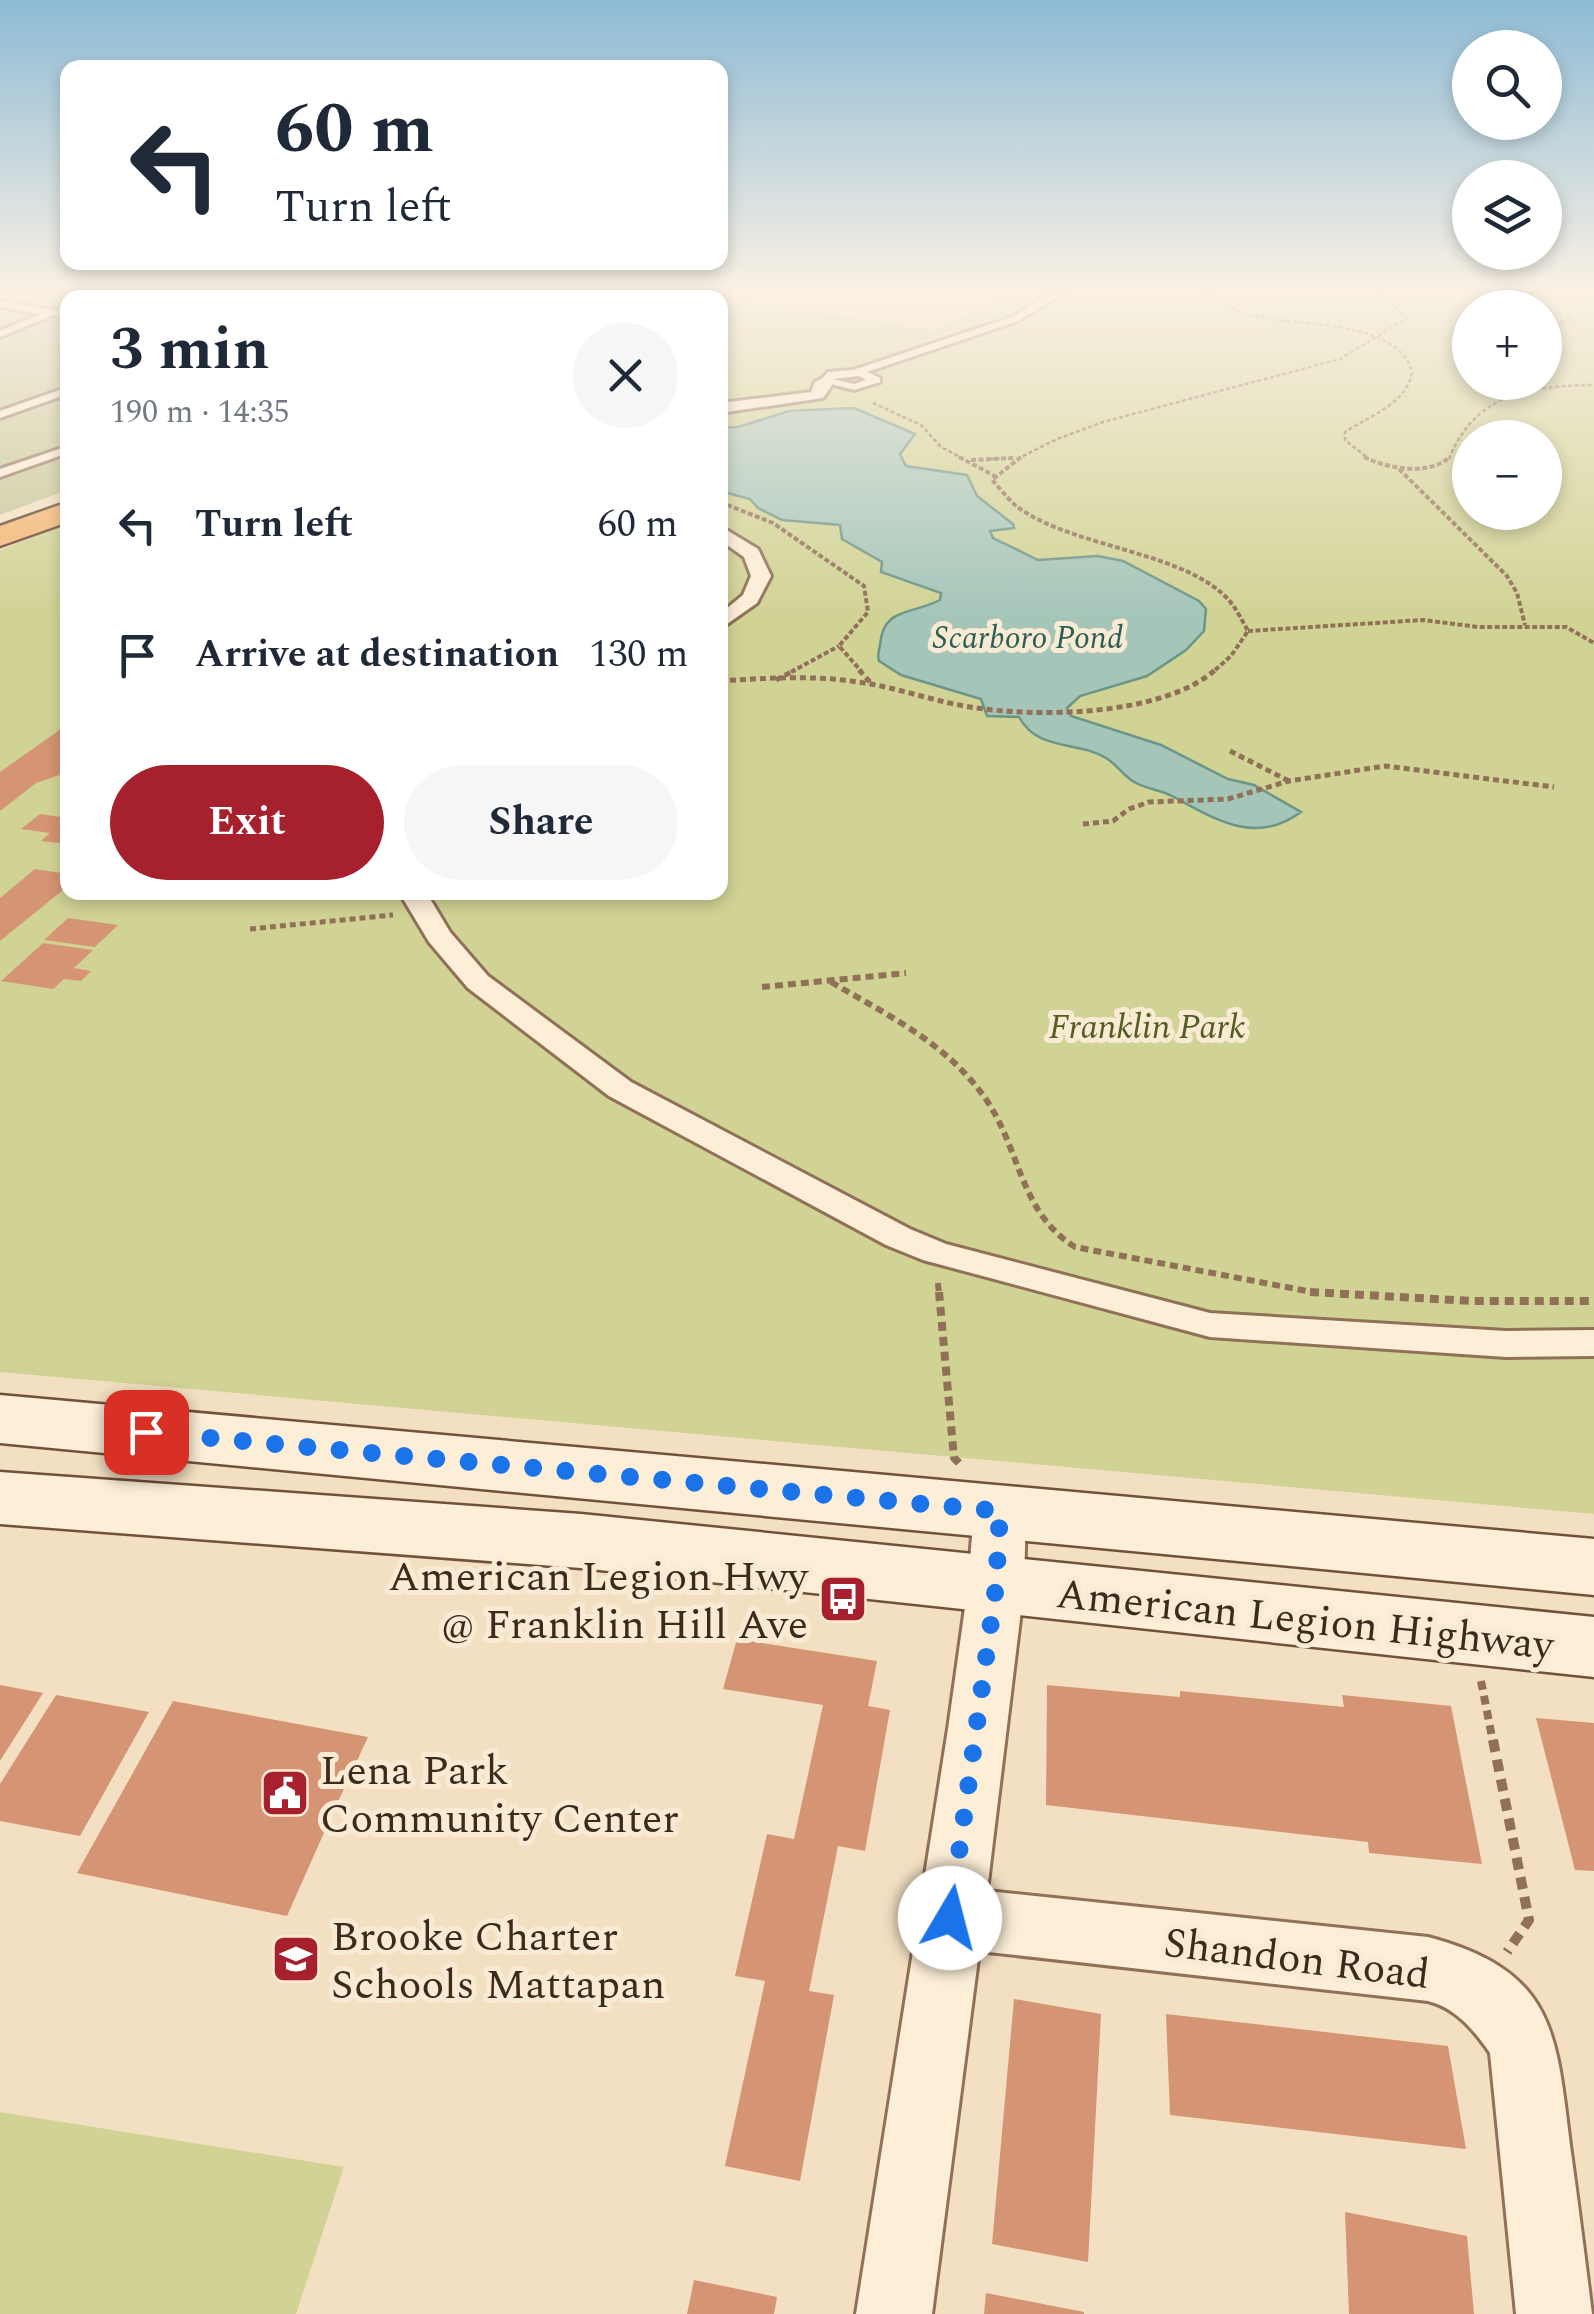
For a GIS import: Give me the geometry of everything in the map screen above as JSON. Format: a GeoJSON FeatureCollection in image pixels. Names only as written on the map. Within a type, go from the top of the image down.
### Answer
{"type":"FeatureCollection","features":[{"type":"Feature","properties":{"kind":"highway"},"geometry":{"type":"LineString","coordinates":[[0,525],[60,502]]}},
{"type":"Feature","properties":{"kind":"highway"},"geometry":{"type":"LineString","coordinates":[[0,537],[60,514]]}},
{"type":"Feature","properties":{"kind":"main road","name":"American Legion Highway"},"geometry":{"type":"LineString","coordinates":[[0,1419],[1594,1567]]}},
{"type":"Feature","properties":{"kind":"main road","name":"American Legion Highway"},"geometry":{"type":"LineString","coordinates":[[0,1498],[581,1541],[1594,1647]]}},
{"type":"Feature","properties":{"kind":"street"},"geometry":{"type":"LineString","coordinates":[[728,407],[792,400]]}},
{"type":"Feature","properties":{"kind":"street"},"geometry":{"type":"LineString","coordinates":[[728,537],[758,555],[762,566],[761,579],[751,596],[728,616]]}},
{"type":"Feature","properties":{"kind":"street"},"geometry":{"type":"LineString","coordinates":[[418,902],[478,982],[620,1089],[898,1238],[935,1252],[1210,1325],[1506,1344],[1594,1344]]}},
{"type":"Feature","properties":{"kind":"street"},"geometry":{"type":"LineString","coordinates":[[894,2314],[996,1586],[1000,1511]]}},
{"type":"Feature","properties":{"kind":"street","name":"Shandon Road"},"geometry":{"type":"LineString","coordinates":[[950,1918],[1428,1970],[1455,1975],[1481,1990],[1508,2016],[1523,2045],[1554,2314]]}},
{"type":"Feature","properties":{"kind":"lane"},"geometry":{"type":"LineString","coordinates":[[0,415],[41,400]]}},
{"type":"Feature","properties":{"kind":"lane"},"geometry":{"type":"LineString","coordinates":[[0,473],[60,452]]}},
{"type":"Feature","properties":{"kind":"path"},"geometry":{"type":"LineString","coordinates":[[866,400],[921,425],[941,447],[995,476]]}},
{"type":"Feature","properties":{"kind":"path"},"geometry":{"type":"LineString","coordinates":[[728,681],[872,684],[900,694],[982,709],[1080,710],[1132,706],[1178,691],[1214,673],[1238,650],[1248,632],[1241,611],[1216,588],[1186,573],[1056,529],[1002,495],[992,480],[1020,457],[1121,418],[1188,400]]}},
{"type":"Feature","properties":{"kind":"path"},"geometry":{"type":"LineString","coordinates":[[1394,400],[1346,432],[1345,440],[1369,460],[1398,468],[1427,467],[1448,460],[1455,438],[1482,408],[1498,400]]}},
{"type":"Feature","properties":{"kind":"path"},"geometry":{"type":"LineString","coordinates":[[964,460],[1020,457]]}},
{"type":"Feature","properties":{"kind":"path"},"geometry":{"type":"LineString","coordinates":[[1398,468],[1506,576],[1517,593],[1525,626]]}},
{"type":"Feature","properties":{"kind":"path"},"geometry":{"type":"LineString","coordinates":[[728,505],[774,523],[864,586],[868,612],[839,646],[775,680]]}},
{"type":"Feature","properties":{"kind":"path"},"geometry":{"type":"LineString","coordinates":[[1248,632],[1402,619],[1478,627],[1566,626],[1594,643]]}},
{"type":"Feature","properties":{"kind":"path"},"geometry":{"type":"LineString","coordinates":[[839,646],[872,684]]}},
{"type":"Feature","properties":{"kind":"path"},"geometry":{"type":"LineString","coordinates":[[1230,752],[1289,782]]}},
{"type":"Feature","properties":{"kind":"path"},"geometry":{"type":"LineString","coordinates":[[1082,824],[1113,821],[1149,802],[1228,799],[1289,782],[1398,766],[1554,787]]}},
{"type":"Feature","properties":{"kind":"path"},"geometry":{"type":"LineString","coordinates":[[250,929],[418,902]]}},
{"type":"Feature","properties":{"kind":"path"},"geometry":{"type":"LineString","coordinates":[[762,987],[906,973]]}},
{"type":"Feature","properties":{"kind":"path"},"geometry":{"type":"LineString","coordinates":[[831,982],[954,1061],[993,1111],[1026,1196],[1042,1223],[1056,1238],[1075,1247],[1326,1295],[1472,1302],[1594,1301]]}},
{"type":"Feature","properties":{"kind":"path"},"geometry":{"type":"LineString","coordinates":[[935,1252],[954,1458]]}},
{"type":"Feature","properties":{"kind":"path"},"geometry":{"type":"LineString","coordinates":[[1473,1636],[1529,1920],[1481,1990]]}},
{"type":"Feature","properties":{"kind":"green space"},"geometry":{"type":"Polygon","coordinates":[[[0,400],[60,400],[60,493],[0,515],[0,400]]]}},
{"type":"Feature","properties":{"kind":"green space","name":"Franklin Park"},"geometry":{"type":"Polygon","coordinates":[[[728,400],[1594,400],[1594,1514],[0,1372],[0,550],[60,527],[60,900],[728,900],[728,400]]]}},
{"type":"Feature","properties":{"kind":"green space"},"geometry":{"type":"Polygon","coordinates":[[[0,2112],[344,2167],[296,2314],[0,2314],[0,2112]]]}},
{"type":"Feature","properties":{"kind":"water","name":"Scarboro Pond"},"geometry":{"type":"Polygon","coordinates":[[[854,408],[915,434],[900,454],[906,466],[967,475],[977,496],[1013,524],[1014,528],[990,531],[993,538],[1038,560],[1098,556],[1123,561],[1199,601],[1206,609],[1204,631],[1186,650],[1147,676],[1080,696],[1067,708],[1071,716],[1161,745],[1228,779],[1254,785],[1301,812],[1267,827],[1251,828],[1220,820],[1136,783],[1094,753],[1036,736],[1019,717],[987,716],[981,699],[901,675],[879,661],[887,624],[900,614],[940,600],[941,593],[881,572],[882,562],[842,539],[840,525],[782,520],[758,508],[750,499],[728,493],[728,428],[789,411],[854,408]]]}},
{"type":"Feature","properties":{"kind":"building"},"geometry":{"type":"Polygon","coordinates":[[[60,730],[60,775],[36,783],[0,811],[0,772],[60,730]]]}},
{"type":"Feature","properties":{"kind":"building"},"geometry":{"type":"Polygon","coordinates":[[[40,814],[60,817],[60,843],[41,841],[50,833],[21,829],[40,814]]]}},
{"type":"Feature","properties":{"kind":"building"},"geometry":{"type":"Polygon","coordinates":[[[35,869],[60,873],[60,892],[0,941],[0,898],[35,869]]]}},
{"type":"Feature","properties":{"kind":"building"},"geometry":{"type":"Polygon","coordinates":[[[68,918],[118,925],[95,947],[44,940],[68,918]]]}},
{"type":"Feature","properties":{"kind":"building"},"geometry":{"type":"Polygon","coordinates":[[[43,943],[93,950],[74,968],[91,971],[81,981],[64,979],[53,989],[1,981],[43,943]]]}},
{"type":"Feature","properties":{"kind":"building"},"geometry":{"type":"Polygon","coordinates":[[[737,1639],[877,1661],[868,1706],[890,1710],[865,1851],[838,1846],[809,1991],[834,1995],[800,2181],[725,2166],[765,1981],[735,1976],[767,1834],[794,1839],[823,1705],[723,1689],[737,1639]]]}},
{"type":"Feature","properties":{"kind":"building"},"geometry":{"type":"Polygon","coordinates":[[[0,1685],[43,1693],[0,1761],[0,1685]]]}},
{"type":"Feature","properties":{"kind":"building"},"geometry":{"type":"Polygon","coordinates":[[[1047,1685],[1180,1697],[1180,1691],[1344,1707],[1342,1695],[1451,1706],[1482,1864],[1369,1853],[1368,1842],[1046,1805],[1047,1685]]]}},
{"type":"Feature","properties":{"kind":"building"},"geometry":{"type":"Polygon","coordinates":[[[56,1695],[149,1712],[80,1836],[0,1821],[0,1784],[56,1695]]]}},
{"type":"Feature","properties":{"kind":"building"},"geometry":{"type":"Polygon","coordinates":[[[173,1701],[368,1737],[336,1806],[328,1805],[319,1824],[327,1826],[287,1916],[77,1873],[173,1701]]]}},
{"type":"Feature","properties":{"kind":"building"},"geometry":{"type":"Polygon","coordinates":[[[1536,1718],[1594,1723],[1594,1871],[1575,1870],[1536,1718]]]}},
{"type":"Feature","properties":{"kind":"building"},"geometry":{"type":"Polygon","coordinates":[[[1014,1999],[1101,2014],[1088,2262],[992,2244],[1014,1999]]]}},
{"type":"Feature","properties":{"kind":"building"},"geometry":{"type":"Polygon","coordinates":[[[1166,2014],[1448,2046],[1466,2149],[1170,2115],[1166,2014]]]}},
{"type":"Feature","properties":{"kind":"building"},"geometry":{"type":"Polygon","coordinates":[[[1345,2212],[1467,2236],[1474,2314],[1349,2314],[1345,2212]]]}},
{"type":"Feature","properties":{"kind":"building"},"geometry":{"type":"Polygon","coordinates":[[[694,2280],[777,2297],[774,2314],[687,2314],[694,2280]]]}},
{"type":"Feature","properties":{"kind":"building"},"geometry":{"type":"Polygon","coordinates":[[[986,2293],[1084,2312],[1084,2314],[984,2314],[986,2293]]]}},
{"type":"Feature","properties":{"kind":"place","name":"American Legion Hwy @ Franklin Hill Ave"},"geometry":{"type":"Point","coordinates":[843,1599]}},
{"type":"Feature","properties":{"kind":"place","name":"Lena Park Community Center"},"geometry":{"type":"Point","coordinates":[285,1793]}},
{"type":"Feature","properties":{"kind":"place","name":"Brooke Charter Schools Mattapan"},"geometry":{"type":"Point","coordinates":[296,1959]}},
{"type":"Feature","properties":{"kind":"route"},"geometry":{"type":"LineString","coordinates":[[146,1432],[1000,1511],[996,1586],[950,1918]]}}]}
